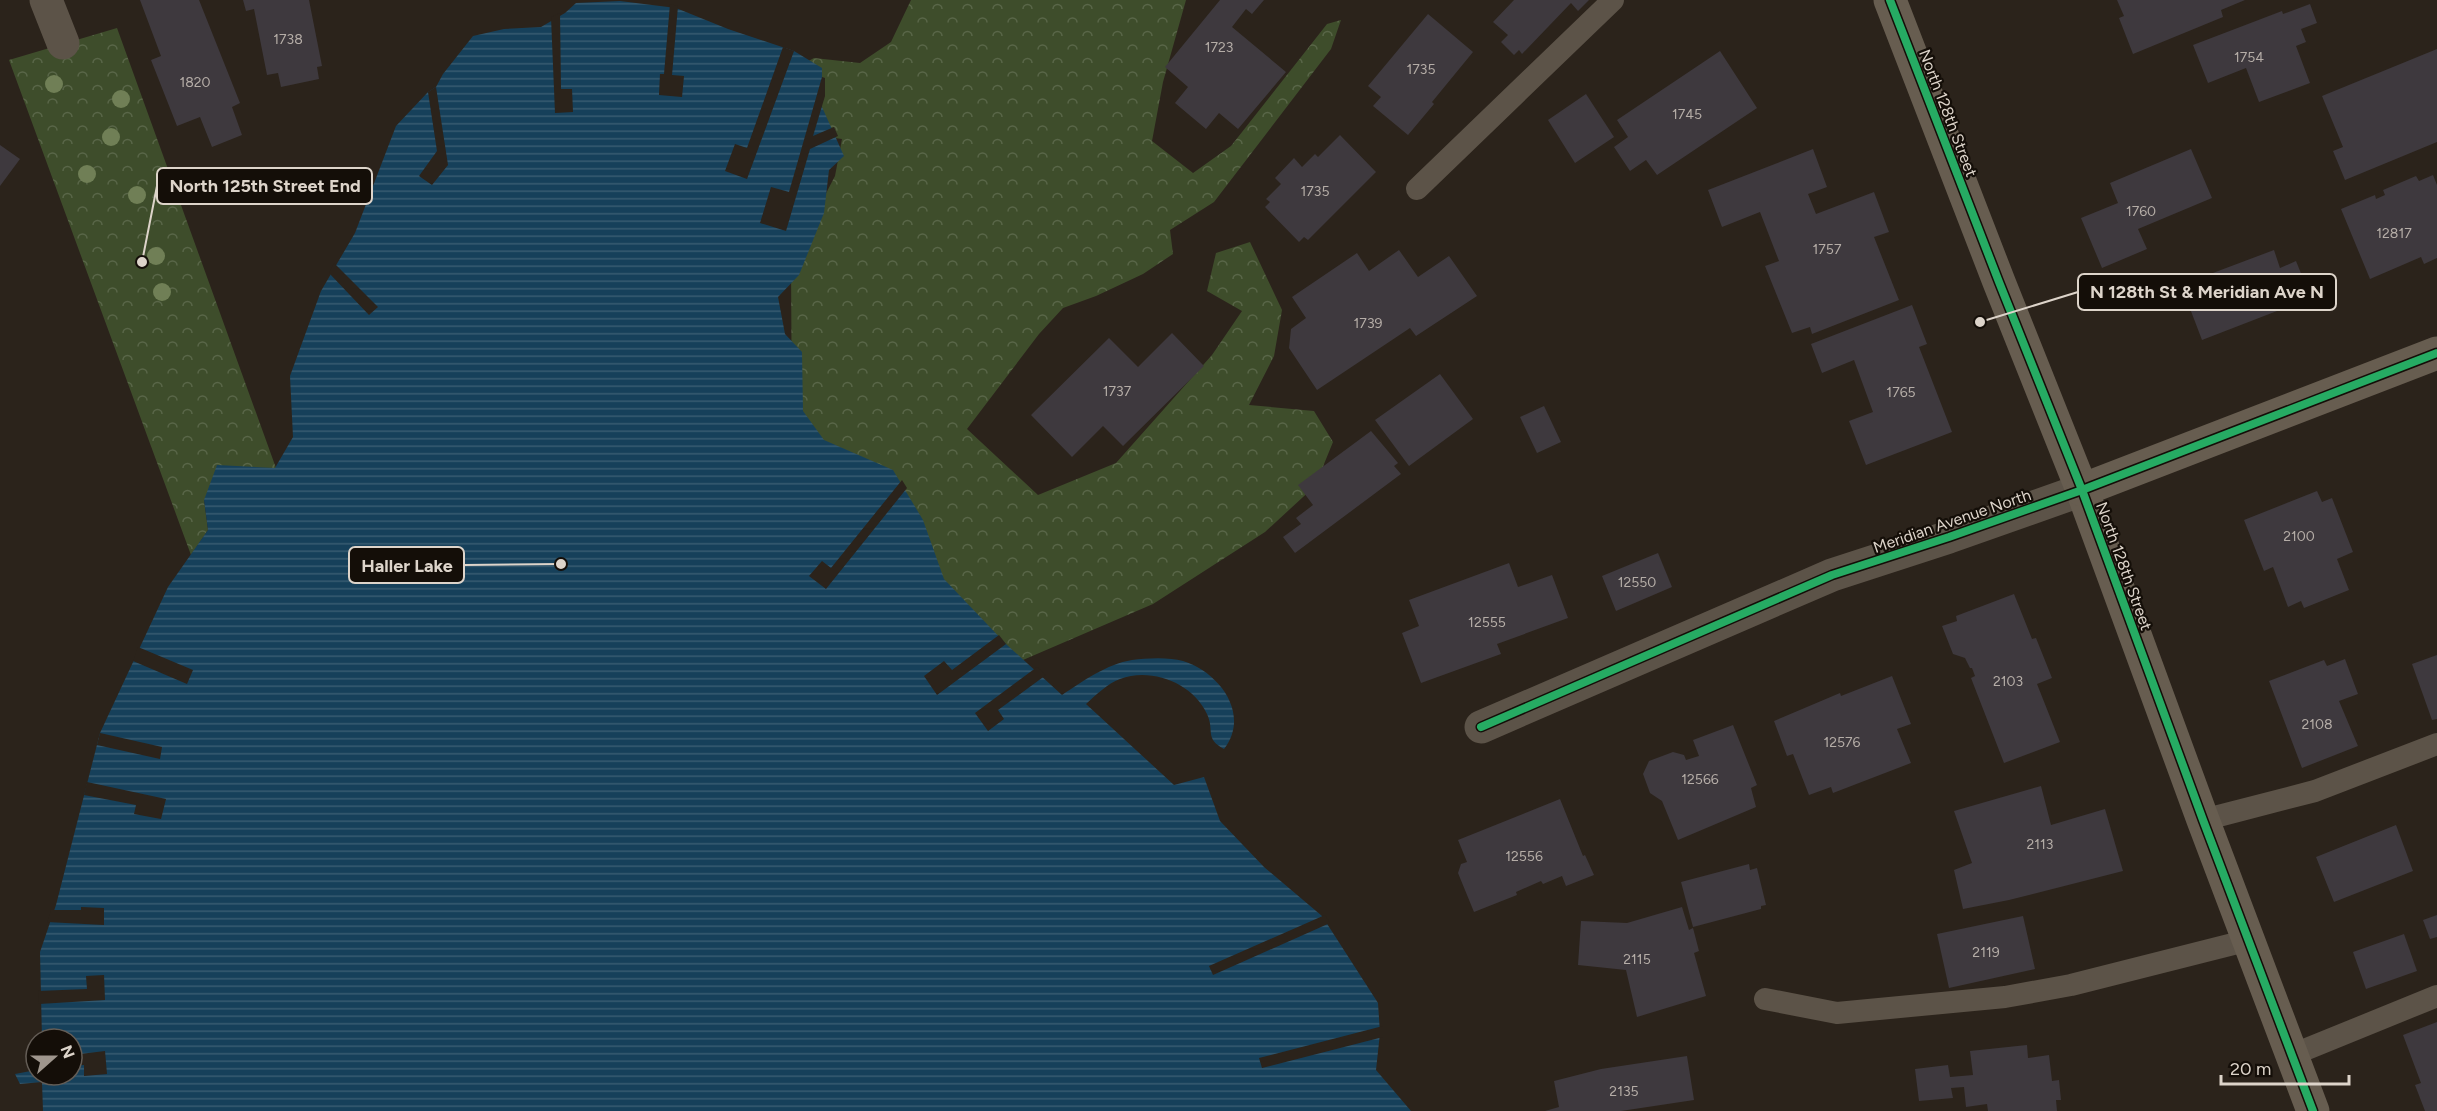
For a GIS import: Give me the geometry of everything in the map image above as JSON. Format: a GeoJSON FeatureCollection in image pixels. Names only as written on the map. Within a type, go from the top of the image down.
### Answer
{"type":"FeatureCollection","features":[{"type":"Feature","properties":{"kind":"street"},"geometry":{"type":"LineString","coordinates":[[46,0],[63,43]]}},
{"type":"Feature","properties":{"kind":"street","name":"North 128th Street"},"geometry":{"type":"LineString","coordinates":[[1890,0],[1998,282],[2082,490],[2313,1111]]}},
{"type":"Feature","properties":{"kind":"street","name":"Meridian Avenue North"},"geometry":{"type":"LineString","coordinates":[[1481,727],[1832,575],[2082,490],[2437,353]]}},
{"type":"Feature","properties":{"kind":"lane"},"geometry":{"type":"LineString","coordinates":[[1417,189],[1613,0]]}},
{"type":"Feature","properties":{"kind":"lane"},"geometry":{"type":"LineString","coordinates":[[2203,820],[2315,791],[2437,744]]}},
{"type":"Feature","properties":{"kind":"lane"},"geometry":{"type":"LineString","coordinates":[[1765,999],[1838,1013],[2005,997],[2071,985],[2249,940]]}},
{"type":"Feature","properties":{"kind":"lane"},"geometry":{"type":"LineString","coordinates":[[2292,1055],[2437,996]]}},
{"type":"Feature","properties":{"kind":"green space"},"geometry":{"type":"Polygon","coordinates":[[[911,0],[1186,0],[1163,82],[1152,141],[1193,173],[1231,146],[1327,24],[1341,20],[1331,49],[1214,202],[1170,230],[1173,254],[1143,274],[1096,296],[1063,308],[1039,334],[967,429],[1038,495],[1116,463],[1212,355],[1242,311],[1207,291],[1216,253],[1250,242],[1282,310],[1274,356],[1249,405],[1314,411],[1333,442],[1315,486],[1265,532],[1153,604],[1016,663],[792,438],[791,261],[835,176],[842,139],[781,130],[777,78],[814,58],[860,63],[891,42],[911,0]]]}},
{"type":"Feature","properties":{"kind":"green space"},"geometry":{"type":"Polygon","coordinates":[[[117,28],[276,468],[204,500],[208,530],[191,555],[9,60],[117,28]]]}},
{"type":"Feature","properties":{"kind":"water"},"geometry":{"type":"Polygon","coordinates":[[[620,1],[676,8],[728,29],[794,51],[822,68],[822,107],[844,156],[829,170],[824,213],[799,275],[778,297],[785,334],[802,352],[803,411],[824,440],[893,470],[923,520],[944,579],[1006,644],[1062,695],[1104,669],[1123,662],[1144,659],[1165,658],[1183,661],[1208,674],[1219,684],[1227,696],[1234,722],[1231,736],[1224,749],[1212,738],[1209,720],[1201,703],[1192,694],[1170,680],[1145,675],[1120,679],[1106,686],[1086,704],[1174,785],[1204,777],[1220,821],[1264,867],[1322,916],[1378,1003],[1380,1033],[1376,1070],[1411,1111],[43,1111],[42,1087],[84,1087],[84,1027],[42,1027],[40,952],[56,905],[100,733],[168,587],[208,530],[204,500],[217,465],[275,468],[293,437],[290,376],[321,291],[355,233],[396,126],[428,92],[436,87],[443,74],[473,36],[504,29],[541,27],[565,13],[576,3],[620,1]]]}},
{"type":"Feature","properties":{"kind":"water"},"geometry":{"type":"Polygon","coordinates":[[[24,1072],[24,1084],[20,1084],[15,1074],[24,1072]]]}},
{"type":"Feature","properties":{"kind":"pier"},"geometry":{"type":"Polygon","coordinates":[[[670,4],[678,6],[672,75],[684,76],[682,97],[659,95],[660,74],[664,74],[670,4]]]}},
{"type":"Feature","properties":{"kind":"pier"},"geometry":{"type":"Polygon","coordinates":[[[560,13],[561,89],[572,89],[573,112],[555,113],[551,17],[560,13]]]}},
{"type":"Feature","properties":{"kind":"pier"},"geometry":{"type":"Polygon","coordinates":[[[783,47],[794,51],[747,179],[725,171],[735,144],[747,148],[783,47]]]}},
{"type":"Feature","properties":{"kind":"pier"},"geometry":{"type":"Polygon","coordinates":[[[822,77],[825,78],[825,96],[813,136],[834,127],[838,136],[810,149],[786,231],[760,223],[771,187],[789,192],[822,77]]]}},
{"type":"Feature","properties":{"kind":"pier"},"geometry":{"type":"Polygon","coordinates":[[[436,87],[448,165],[432,185],[419,176],[437,151],[428,92],[436,87]]]}},
{"type":"Feature","properties":{"kind":"pier"},"geometry":{"type":"Polygon","coordinates":[[[334,263],[378,307],[369,315],[329,273],[334,263]]]}},
{"type":"Feature","properties":{"kind":"pier"},"geometry":{"type":"Polygon","coordinates":[[[902,480],[907,488],[826,589],[809,576],[822,561],[831,568],[902,480]]]}},
{"type":"Feature","properties":{"kind":"pier"},"geometry":{"type":"Polygon","coordinates":[[[999,635],[1006,644],[937,695],[924,676],[944,661],[952,670],[999,635]]]}},
{"type":"Feature","properties":{"kind":"pier"},"geometry":{"type":"Polygon","coordinates":[[[138,647],[193,670],[187,684],[133,661],[138,647]]]}},
{"type":"Feature","properties":{"kind":"pier"},"geometry":{"type":"Polygon","coordinates":[[[1037,667],[1046,675],[998,710],[1004,719],[988,731],[975,713],[1037,667]]]}},
{"type":"Feature","properties":{"kind":"pier"},"geometry":{"type":"Polygon","coordinates":[[[100,733],[162,747],[160,759],[97,745],[100,733]]]}},
{"type":"Feature","properties":{"kind":"pier"},"geometry":{"type":"Polygon","coordinates":[[[87,782],[166,799],[161,819],[134,814],[136,805],[84,795],[87,782]]]}},
{"type":"Feature","properties":{"kind":"pier"},"geometry":{"type":"Polygon","coordinates":[[[81,907],[104,908],[104,925],[47,922],[51,910],[81,910],[81,907]]]}},
{"type":"Feature","properties":{"kind":"pier"},"geometry":{"type":"Polygon","coordinates":[[[1325,915],[1330,923],[1213,975],[1209,966],[1325,915]]]}},
{"type":"Feature","properties":{"kind":"pier"},"geometry":{"type":"Polygon","coordinates":[[[104,975],[105,1000],[39,1004],[38,991],[87,989],[86,976],[104,975]]]}},
{"type":"Feature","properties":{"kind":"pier"},"geometry":{"type":"Polygon","coordinates":[[[1383,1026],[1383,1037],[1262,1068],[1259,1058],[1383,1026]]]}},
{"type":"Feature","properties":{"kind":"pier"},"geometry":{"type":"Polygon","coordinates":[[[105,1051],[107,1074],[84,1076],[84,1054],[105,1051]]]}},
{"type":"Feature","properties":{"kind":"building"},"geometry":{"type":"Polygon","coordinates":[[[140,0],[199,0],[240,103],[232,107],[242,135],[212,147],[200,117],[177,126],[151,60],[161,56],[140,0]]]}},
{"type":"Feature","properties":{"kind":"building"},"geometry":{"type":"Polygon","coordinates":[[[243,0],[309,0],[322,66],[317,67],[319,79],[281,87],[278,73],[267,75],[254,9],[246,11],[243,0]]]}},
{"type":"Feature","properties":{"kind":"building"},"geometry":{"type":"Polygon","coordinates":[[[1220,0],[1264,0],[1252,14],[1246,9],[1232,27],[1286,72],[1238,129],[1219,113],[1206,129],[1175,103],[1188,87],[1165,67],[1220,0]]]}},
{"type":"Feature","properties":{"kind":"building"},"geometry":{"type":"Polygon","coordinates":[[[1514,0],[1589,0],[1578,11],[1571,3],[1522,54],[1519,50],[1514,55],[1501,42],[1508,35],[1493,22],[1514,0]]]}},
{"type":"Feature","properties":{"kind":"building"},"geometry":{"type":"Polygon","coordinates":[[[2117,0],[2245,0],[2221,10],[2223,17],[2133,54],[2119,18],[2124,16],[2117,0]]]}},
{"type":"Feature","properties":{"kind":"building"},"geometry":{"type":"Polygon","coordinates":[[[2310,4],[2317,23],[2301,29],[2306,42],[2296,46],[2310,83],[2259,102],[2246,68],[2208,83],[2193,45],[2282,11],[2283,14],[2310,4]]]}},
{"type":"Feature","properties":{"kind":"building"},"geometry":{"type":"Polygon","coordinates":[[[1428,14],[1473,52],[1408,135],[1373,106],[1381,97],[1368,86],[1428,14]]]}},
{"type":"Feature","properties":{"kind":"building"},"geometry":{"type":"Polygon","coordinates":[[[2437,49],[2437,142],[2345,180],[2333,151],[2343,147],[2322,96],[2437,49]]]}},
{"type":"Feature","properties":{"kind":"building"},"geometry":{"type":"Polygon","coordinates":[[[1720,51],[1757,108],[1657,175],[1646,160],[1630,171],[1614,147],[1628,137],[1617,120],[1720,51]]]}},
{"type":"Feature","properties":{"kind":"building"},"geometry":{"type":"Polygon","coordinates":[[[1586,94],[1614,137],[1575,163],[1548,120],[1586,94]]]}},
{"type":"Feature","properties":{"kind":"building"},"geometry":{"type":"Polygon","coordinates":[[[1340,135],[1376,172],[1308,240],[1304,237],[1299,242],[1265,207],[1270,202],[1266,199],[1281,184],[1275,178],[1294,158],[1302,167],[1315,154],[1318,157],[1340,135]]]}},
{"type":"Feature","properties":{"kind":"building"},"geometry":{"type":"Polygon","coordinates":[[[0,145],[20,159],[0,186],[0,145]]]}},
{"type":"Feature","properties":{"kind":"building"},"geometry":{"type":"Polygon","coordinates":[[[1813,149],[1827,187],[1808,194],[1816,214],[1874,192],[1889,232],[1874,237],[1899,300],[1812,334],[1810,327],[1792,333],[1765,266],[1779,261],[1760,212],[1722,227],[1708,190],[1813,149]]]}},
{"type":"Feature","properties":{"kind":"building"},"geometry":{"type":"Polygon","coordinates":[[[2191,149],[2212,198],[2138,229],[2147,249],[2102,268],[2081,218],[2118,203],[2110,183],[2191,149]]]}},
{"type":"Feature","properties":{"kind":"building"},"geometry":{"type":"Polygon","coordinates":[[[2433,175],[2437,185],[2437,258],[2424,264],[2421,257],[2370,279],[2341,209],[2375,195],[2376,199],[2385,195],[2383,190],[2416,176],[2419,181],[2433,175]]]}},
{"type":"Feature","properties":{"kind":"building"},"geometry":{"type":"Polygon","coordinates":[[[1399,250],[1418,277],[1449,256],[1477,296],[1416,336],[1410,328],[1317,390],[1289,348],[1291,329],[1306,318],[1292,297],[1357,253],[1369,271],[1399,250]]]}},
{"type":"Feature","properties":{"kind":"building"},"geometry":{"type":"Polygon","coordinates":[[[2274,250],[2280,268],[2296,261],[2311,298],[2202,340],[2181,285],[2274,250]]]}},
{"type":"Feature","properties":{"kind":"building"},"geometry":{"type":"Polygon","coordinates":[[[1912,305],[1927,344],[1919,347],[1952,432],[1866,465],[1849,421],[1873,412],[1854,360],[1822,373],[1811,344],[1912,305]]]}},
{"type":"Feature","properties":{"kind":"building"},"geometry":{"type":"Polygon","coordinates":[[[1172,333],[1204,366],[1123,446],[1103,426],[1072,457],[1031,415],[1109,338],[1138,367],[1172,333]]]}},
{"type":"Feature","properties":{"kind":"building"},"geometry":{"type":"Polygon","coordinates":[[[1440,374],[1473,419],[1409,466],[1375,420],[1440,374]]]}},
{"type":"Feature","properties":{"kind":"building"},"geometry":{"type":"Polygon","coordinates":[[[1544,406],[1561,442],[1537,453],[1520,417],[1544,406]]]}},
{"type":"Feature","properties":{"kind":"building"},"geometry":{"type":"Polygon","coordinates":[[[1371,431],[1398,463],[1394,466],[1401,474],[1295,553],[1283,537],[1301,524],[1296,518],[1313,505],[1298,485],[1371,431]]]}},
{"type":"Feature","properties":{"kind":"building"},"geometry":{"type":"Polygon","coordinates":[[[2317,491],[2322,502],[2332,498],[2353,552],[2337,559],[2349,590],[2304,608],[2301,601],[2288,607],[2273,567],[2264,571],[2244,520],[2317,491]]]}},
{"type":"Feature","properties":{"kind":"building"},"geometry":{"type":"Polygon","coordinates":[[[1658,553],[1672,587],[1616,611],[1602,576],[1658,553]]]}},
{"type":"Feature","properties":{"kind":"building"},"geometry":{"type":"Polygon","coordinates":[[[1509,563],[1518,587],[1552,575],[1568,618],[1497,644],[1501,654],[1421,683],[1402,633],[1419,626],[1409,600],[1509,563]]]}},
{"type":"Feature","properties":{"kind":"building"},"geometry":{"type":"Polygon","coordinates":[[[2014,594],[2032,639],[2036,638],[2052,678],[2037,684],[2060,742],[2004,763],[1971,678],[1975,676],[1972,668],[1965,658],[1953,654],[1942,626],[1957,621],[1956,616],[2014,594]]]}},
{"type":"Feature","properties":{"kind":"building"},"geometry":{"type":"Polygon","coordinates":[[[2437,655],[2437,719],[2432,720],[2412,664],[2437,655]]]}},
{"type":"Feature","properties":{"kind":"building"},"geometry":{"type":"Polygon","coordinates":[[[2345,659],[2358,694],[2339,701],[2358,746],[2302,768],[2269,681],[2324,660],[2327,666],[2345,659]]]}},
{"type":"Feature","properties":{"kind":"building"},"geometry":{"type":"Polygon","coordinates":[[[1892,676],[1911,724],[1897,729],[1911,763],[1833,793],[1831,787],[1809,795],[1793,754],[1787,756],[1774,721],[1840,693],[1841,696],[1892,676]]]}},
{"type":"Feature","properties":{"kind":"building"},"geometry":{"type":"Polygon","coordinates":[[[1733,725],[1757,785],[1751,788],[1756,807],[1678,840],[1662,801],[1650,793],[1643,774],[1649,761],[1673,752],[1684,755],[1686,760],[1699,756],[1693,740],[1733,725]]]}},
{"type":"Feature","properties":{"kind":"building"},"geometry":{"type":"Polygon","coordinates":[[[2041,786],[2051,825],[2105,809],[2123,871],[2009,900],[1963,909],[1954,870],[1972,863],[1954,811],[2041,786]]]}},
{"type":"Feature","properties":{"kind":"building"},"geometry":{"type":"Polygon","coordinates":[[[1560,799],[1583,856],[1585,855],[1594,875],[1566,886],[1562,876],[1543,884],[1541,881],[1516,892],[1517,895],[1474,912],[1458,873],[1461,864],[1467,862],[1458,840],[1560,799]]]}},
{"type":"Feature","properties":{"kind":"building"},"geometry":{"type":"Polygon","coordinates":[[[2396,825],[2413,871],[2334,902],[2316,857],[2396,825]]]}},
{"type":"Feature","properties":{"kind":"building"},"geometry":{"type":"Polygon","coordinates":[[[1749,864],[1750,870],[1757,868],[1766,905],[1761,906],[1761,909],[1693,927],[1681,882],[1749,864]]]}},
{"type":"Feature","properties":{"kind":"building"},"geometry":{"type":"Polygon","coordinates":[[[1682,907],[1689,930],[1693,928],[1699,951],[1694,953],[1706,996],[1637,1017],[1626,970],[1578,965],[1581,921],[1627,923],[1682,907]]]}},
{"type":"Feature","properties":{"kind":"building"},"geometry":{"type":"Polygon","coordinates":[[[2437,915],[2437,937],[2430,939],[2423,920],[2437,915]]]}},
{"type":"Feature","properties":{"kind":"building"},"geometry":{"type":"Polygon","coordinates":[[[2023,916],[2035,969],[1949,988],[1937,934],[2023,916]]]}},
{"type":"Feature","properties":{"kind":"building"},"geometry":{"type":"Polygon","coordinates":[[[2404,934],[2417,971],[2366,989],[2353,952],[2404,934]]]}},
{"type":"Feature","properties":{"kind":"building"},"geometry":{"type":"Polygon","coordinates":[[[2437,1022],[2437,1111],[2425,1111],[2415,1085],[2421,1083],[2403,1035],[2437,1022]]]}},
{"type":"Feature","properties":{"kind":"building"},"geometry":{"type":"Polygon","coordinates":[[[2027,1045],[2028,1058],[2049,1055],[2052,1081],[2059,1080],[2061,1100],[2056,1100],[2057,1111],[1988,1111],[1987,1104],[1966,1107],[1964,1087],[1951,1088],[1953,1098],[1919,1101],[1915,1069],[1948,1065],[1950,1077],[1973,1075],[1970,1051],[2027,1045]]]}},
{"type":"Feature","properties":{"kind":"building"},"geometry":{"type":"Polygon","coordinates":[[[1687,1056],[1694,1100],[1621,1111],[1545,1111],[1559,1107],[1554,1081],[1601,1069],[1687,1056]]]}},
{"type":"Feature","properties":{"kind":"cycle path"},"geometry":{"type":"LineString","coordinates":[[1890,0],[2082,490],[2313,1111]]}},
{"type":"Feature","properties":{"kind":"cycle path"},"geometry":{"type":"LineString","coordinates":[[1481,727],[1832,575],[2082,490],[2437,353]]}},
{"type":"Feature","properties":{"kind":"place","name":"North 125th Street End"},"geometry":{"type":"Point","coordinates":[142,262]}},
{"type":"Feature","properties":{"kind":"place","name":"N 128th St & Meridian Ave N"},"geometry":{"type":"Point","coordinates":[1980,322]}},
{"type":"Feature","properties":{"kind":"place","name":"Haller Lake"},"geometry":{"type":"Point","coordinates":[561,564]}}]}
